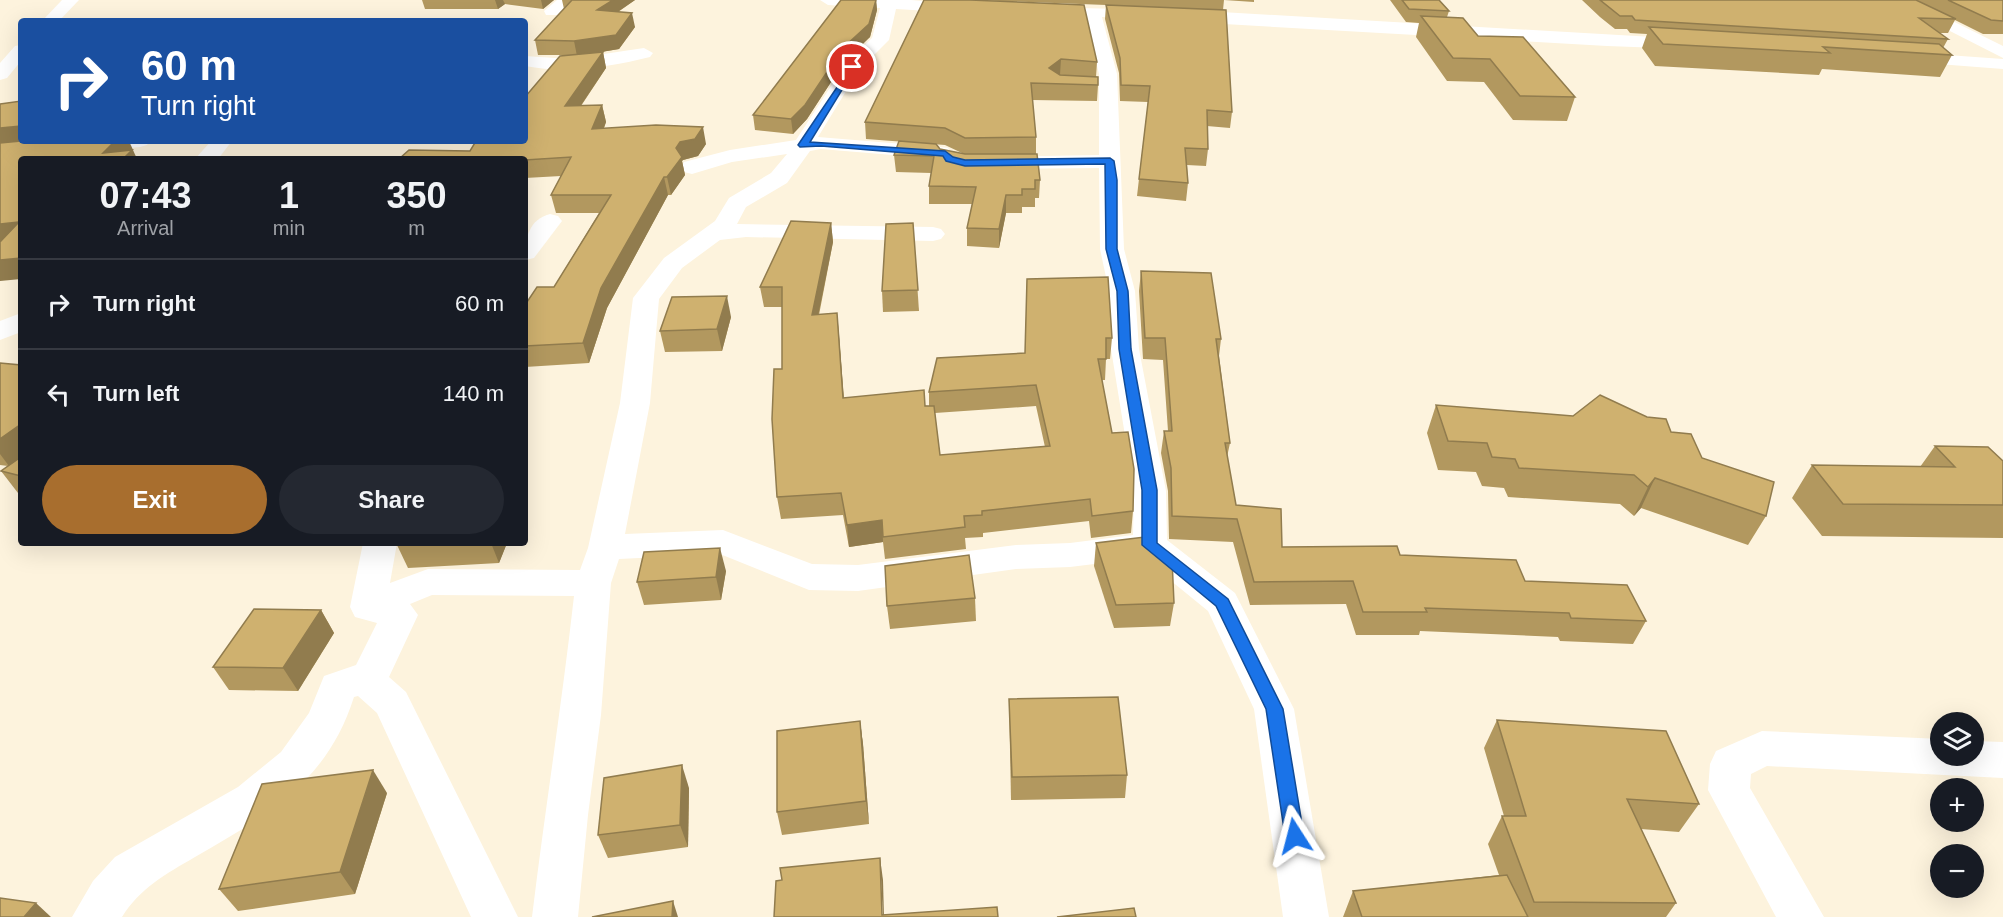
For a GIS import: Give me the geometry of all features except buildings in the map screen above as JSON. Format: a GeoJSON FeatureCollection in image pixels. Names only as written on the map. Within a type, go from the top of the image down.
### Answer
{"type":"FeatureCollection","features":[{"type":"Feature","properties":{"kind":"street"},"geometry":{"type":"LineString","coordinates":[[53,18],[71,0]]}},
{"type":"Feature","properties":{"kind":"street"},"geometry":{"type":"LineString","coordinates":[[552,11],[567,0]]}},
{"type":"Feature","properties":{"kind":"street"},"geometry":{"type":"LineString","coordinates":[[828,0],[979,9]]}},
{"type":"Feature","properties":{"kind":"street"},"geometry":{"type":"LineString","coordinates":[[1897,0],[2003,53]]}},
{"type":"Feature","properties":{"kind":"street"},"geometry":{"type":"LineString","coordinates":[[555,917],[566,815],[581,715],[593,583],[605,548],[635,403],[646,298],[673,263],[724,225],[737,203],[779,178],[803,145],[852,67],[880,40],[889,4]]}},
{"type":"Feature","properties":{"kind":"street"},"geometry":{"type":"LineString","coordinates":[[1298,8],[1309,23]]}},
{"type":"Feature","properties":{"kind":"street"},"geometry":{"type":"LineString","coordinates":[[1024,10],[1092,11],[1703,44]]}},
{"type":"Feature","properties":{"kind":"street"},"geometry":{"type":"LineString","coordinates":[[1092,11],[1108,74],[1096,85],[1110,161],[1112,249],[1122,291],[1125,349],[1149,490],[1150,545]]}},
{"type":"Feature","properties":{"kind":"street"},"geometry":{"type":"LineString","coordinates":[[0,54],[18,51]]}},
{"type":"Feature","properties":{"kind":"street"},"geometry":{"type":"LineString","coordinates":[[0,74],[18,53]]}},
{"type":"Feature","properties":{"kind":"street"},"geometry":{"type":"LineString","coordinates":[[528,61],[572,66],[596,64],[644,53]]}},
{"type":"Feature","properties":{"kind":"street"},"geometry":{"type":"LineString","coordinates":[[1886,56],[2003,64]]}},
{"type":"Feature","properties":{"kind":"street"},"geometry":{"type":"LineString","coordinates":[[693,159],[821,143],[945,153],[950,159],[967,162],[1110,161]]}},
{"type":"Feature","properties":{"kind":"street"},"geometry":{"type":"LineString","coordinates":[[0,153],[105,144]]}},
{"type":"Feature","properties":{"kind":"street"},"geometry":{"type":"LineString","coordinates":[[209,156],[219,144]]}},
{"type":"Feature","properties":{"kind":"street"},"geometry":{"type":"LineString","coordinates":[[528,249],[550,221]]}},
{"type":"Feature","properties":{"kind":"street"},"geometry":{"type":"LineString","coordinates":[[714,233],[746,230],[933,234]]}},
{"type":"Feature","properties":{"kind":"street"},"geometry":{"type":"LineString","coordinates":[[0,332],[18,323]]}},
{"type":"Feature","properties":{"kind":"street"},"geometry":{"type":"LineString","coordinates":[[605,548],[648,544],[723,542],[809,577],[858,578],[1016,557],[1070,555],[1150,545],[1222,603],[1274,709],[1306,917]]}},
{"type":"Feature","properties":{"kind":"street"},"geometry":{"type":"LineString","coordinates":[[368,607],[379,546]]}},
{"type":"Feature","properties":{"kind":"street"},"geometry":{"type":"LineString","coordinates":[[368,607],[428,582],[593,583]]}},
{"type":"Feature","properties":{"kind":"street"},"geometry":{"type":"LineString","coordinates":[[368,607],[400,615],[366,681],[392,703],[495,917]]}},
{"type":"Feature","properties":{"kind":"street"},"geometry":{"type":"LineString","coordinates":[[89,916],[125,877],[257,798],[286,777],[311,745],[332,710],[338,687],[369,676]]}},
{"type":"Feature","properties":{"kind":"street"},"geometry":{"type":"LineString","coordinates":[[1801,917],[1729,790],[1731,764],[1762,748],[2003,760]]}},
{"type":"Feature","properties":{"kind":"route"},"geometry":{"type":"LineString","coordinates":[[852,67],[803,145],[821,143],[856,148],[945,153],[950,159],[965,163],[1110,161],[1112,249],[1122,291],[1125,349],[1149,490],[1150,545],[1222,603],[1274,709],[1295,836]]}}]}
